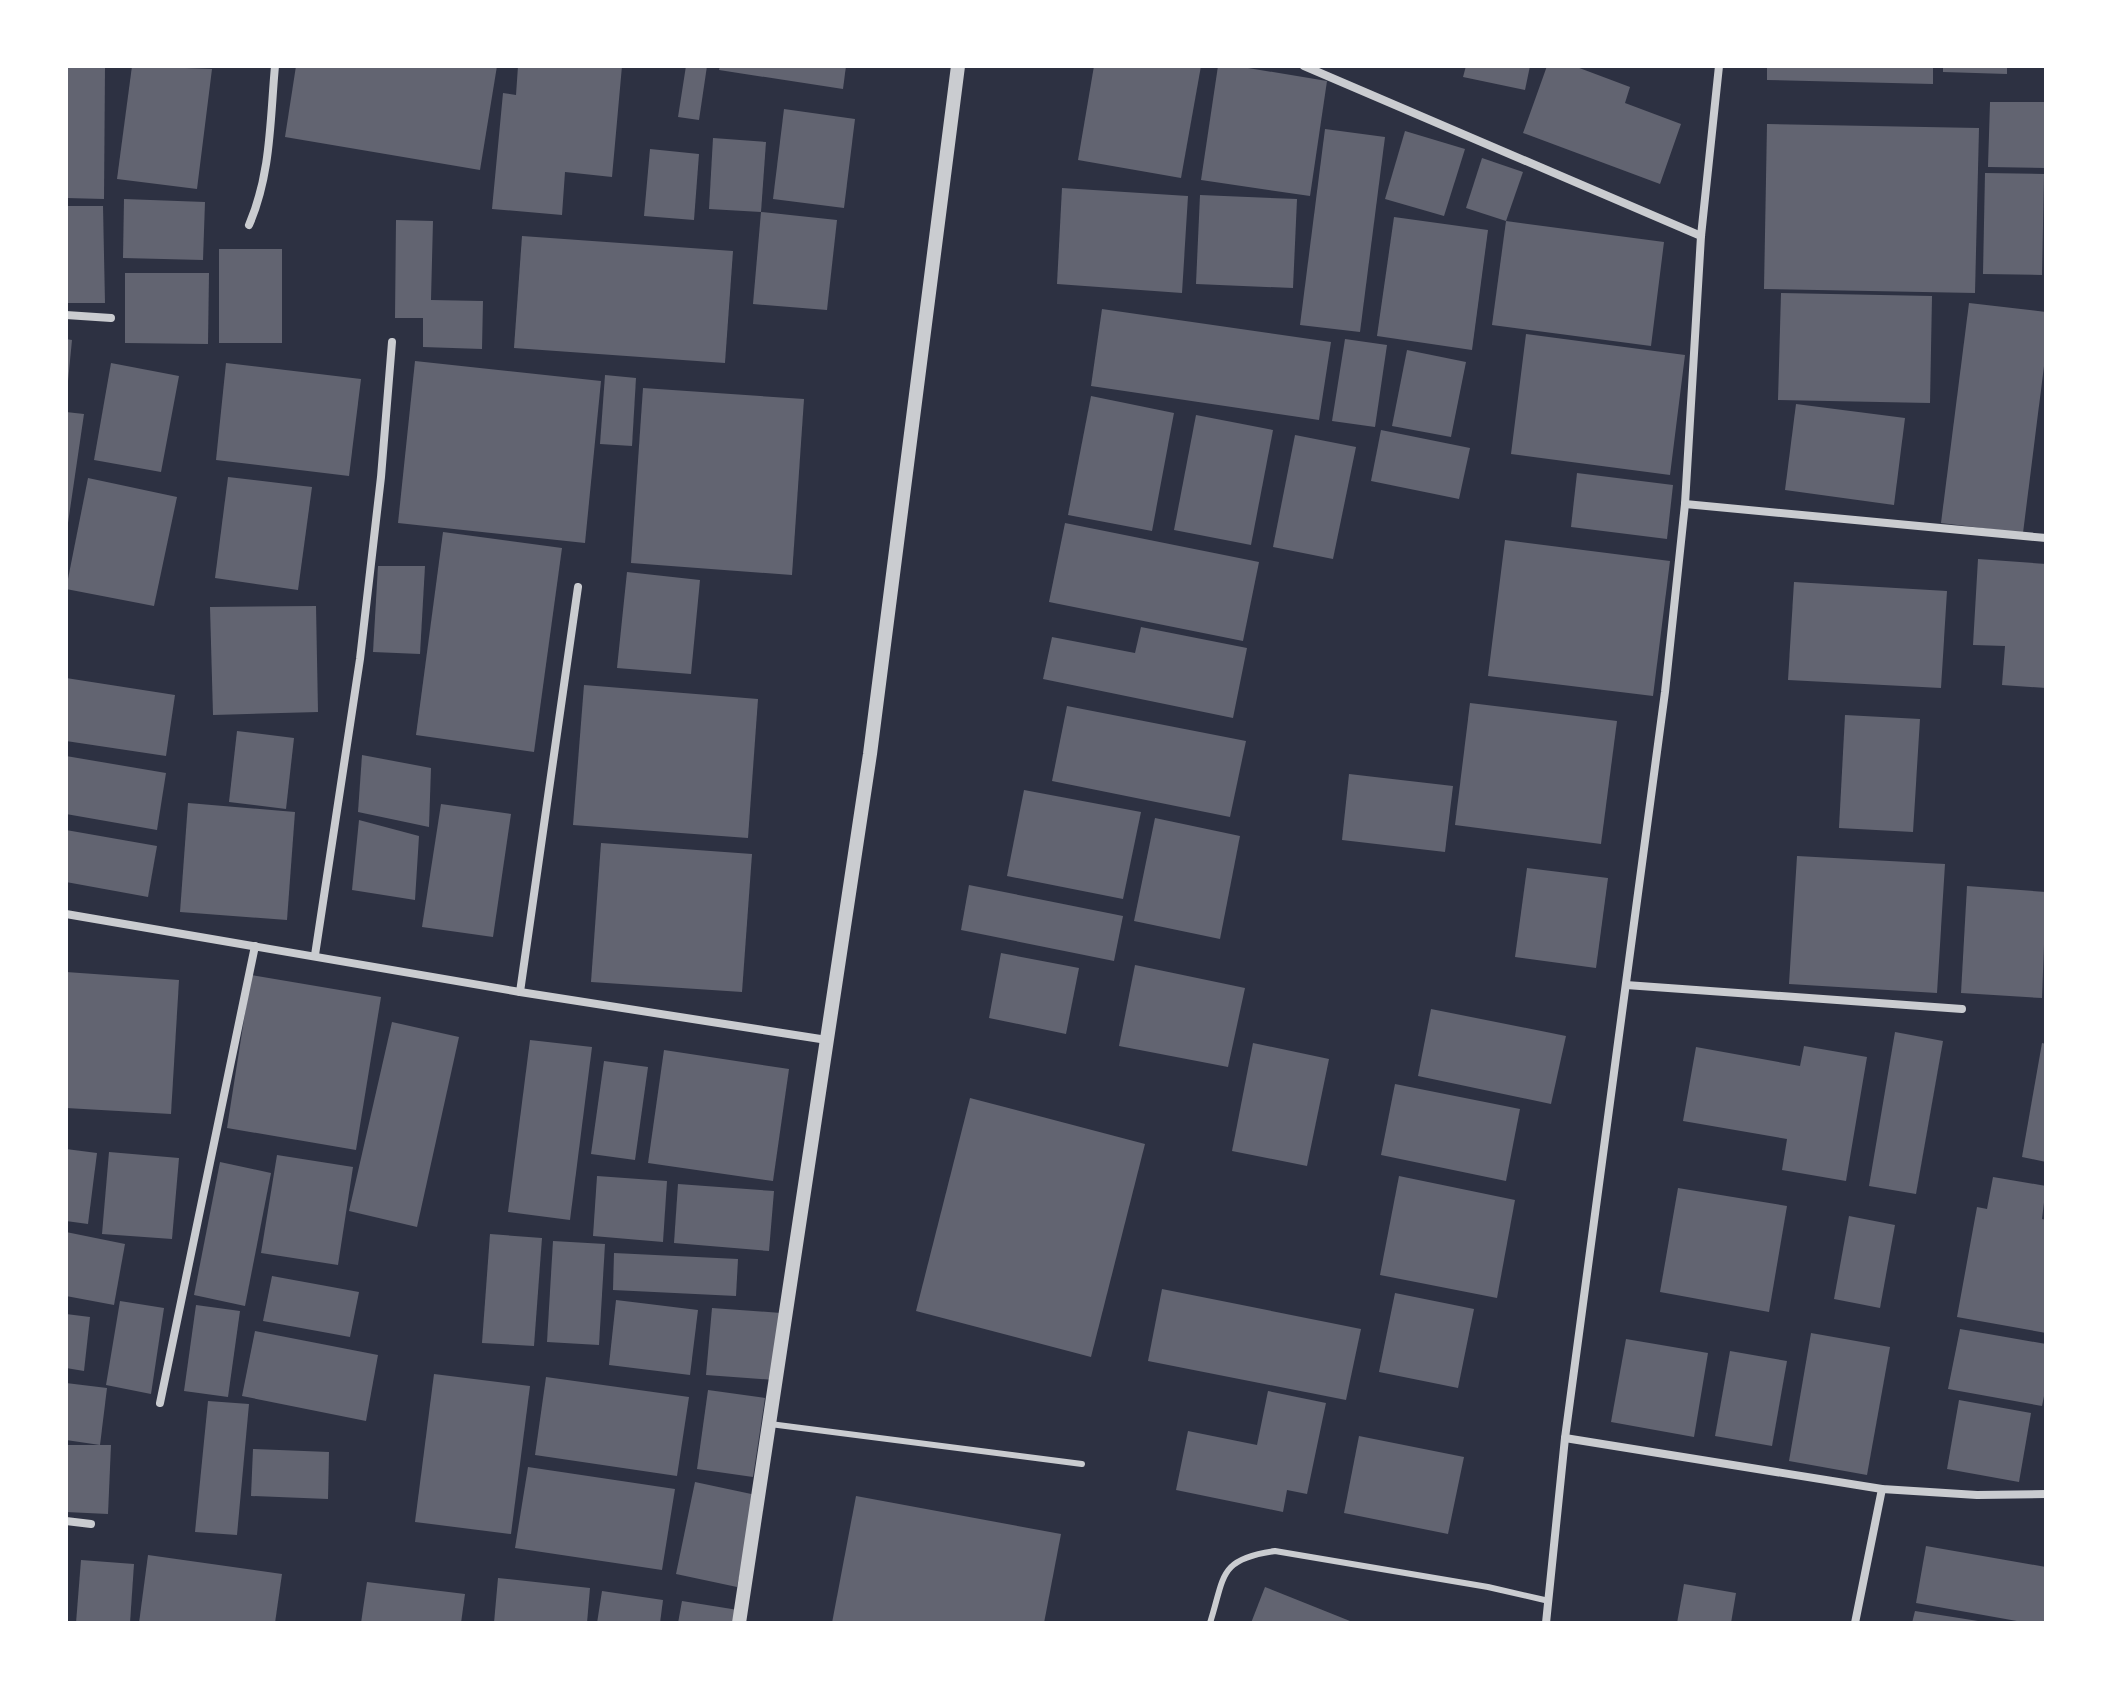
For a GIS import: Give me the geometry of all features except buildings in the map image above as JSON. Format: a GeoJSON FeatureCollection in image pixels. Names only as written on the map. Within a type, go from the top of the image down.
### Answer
{"type":"FeatureCollection","features":[{"type":"Feature","properties":{"kind":"street"},"geometry":{"type":"LineString","coordinates":[[249,225],[268,167],[275,66]]}},
{"type":"Feature","properties":{"kind":"street"},"geometry":{"type":"LineString","coordinates":[[739,1623],[870,754],[958,66]]}},
{"type":"Feature","properties":{"kind":"street"},"geometry":{"type":"LineString","coordinates":[[1304,66],[1701,236]]}},
{"type":"Feature","properties":{"kind":"street"},"geometry":{"type":"LineString","coordinates":[[1546,1623],[1565,1438],[1665,692],[1685,504],[1701,236],[1719,66]]}},
{"type":"Feature","properties":{"kind":"street"},"geometry":{"type":"LineString","coordinates":[[66,315],[111,318]]}},
{"type":"Feature","properties":{"kind":"street"},"geometry":{"type":"LineString","coordinates":[[315,955],[360,659],[381,477],[392,342]]}},
{"type":"Feature","properties":{"kind":"street"},"geometry":{"type":"LineString","coordinates":[[1685,504],[2046,538]]}},
{"type":"Feature","properties":{"kind":"street"},"geometry":{"type":"LineString","coordinates":[[520,992],[578,587]]}},
{"type":"Feature","properties":{"kind":"street"},"geometry":{"type":"LineString","coordinates":[[66,914],[520,992],[827,1040]]}},
{"type":"Feature","properties":{"kind":"street"},"geometry":{"type":"LineString","coordinates":[[160,1403],[255,946]]}},
{"type":"Feature","properties":{"kind":"street"},"geometry":{"type":"LineString","coordinates":[[1626,985],[1962,1009]]}},
{"type":"Feature","properties":{"kind":"street"},"geometry":{"type":"LineString","coordinates":[[1565,1438],[1882,1489],[1977,1495],[2046,1494]]}},
{"type":"Feature","properties":{"kind":"street"},"geometry":{"type":"LineString","coordinates":[[1855,1623],[1882,1489]]}},
{"type":"Feature","properties":{"kind":"street"},"geometry":{"type":"LineString","coordinates":[[66,1521],[91,1524]]}},
{"type":"Feature","properties":{"kind":"lane"},"geometry":{"type":"LineString","coordinates":[[770,1424],[1082,1464]]}},
{"type":"Feature","properties":{"kind":"lane"},"geometry":{"type":"LineString","coordinates":[[1210,1623],[1223,1576],[1247,1555],[1275,1551],[1488,1587],[1549,1601]]}}]}
